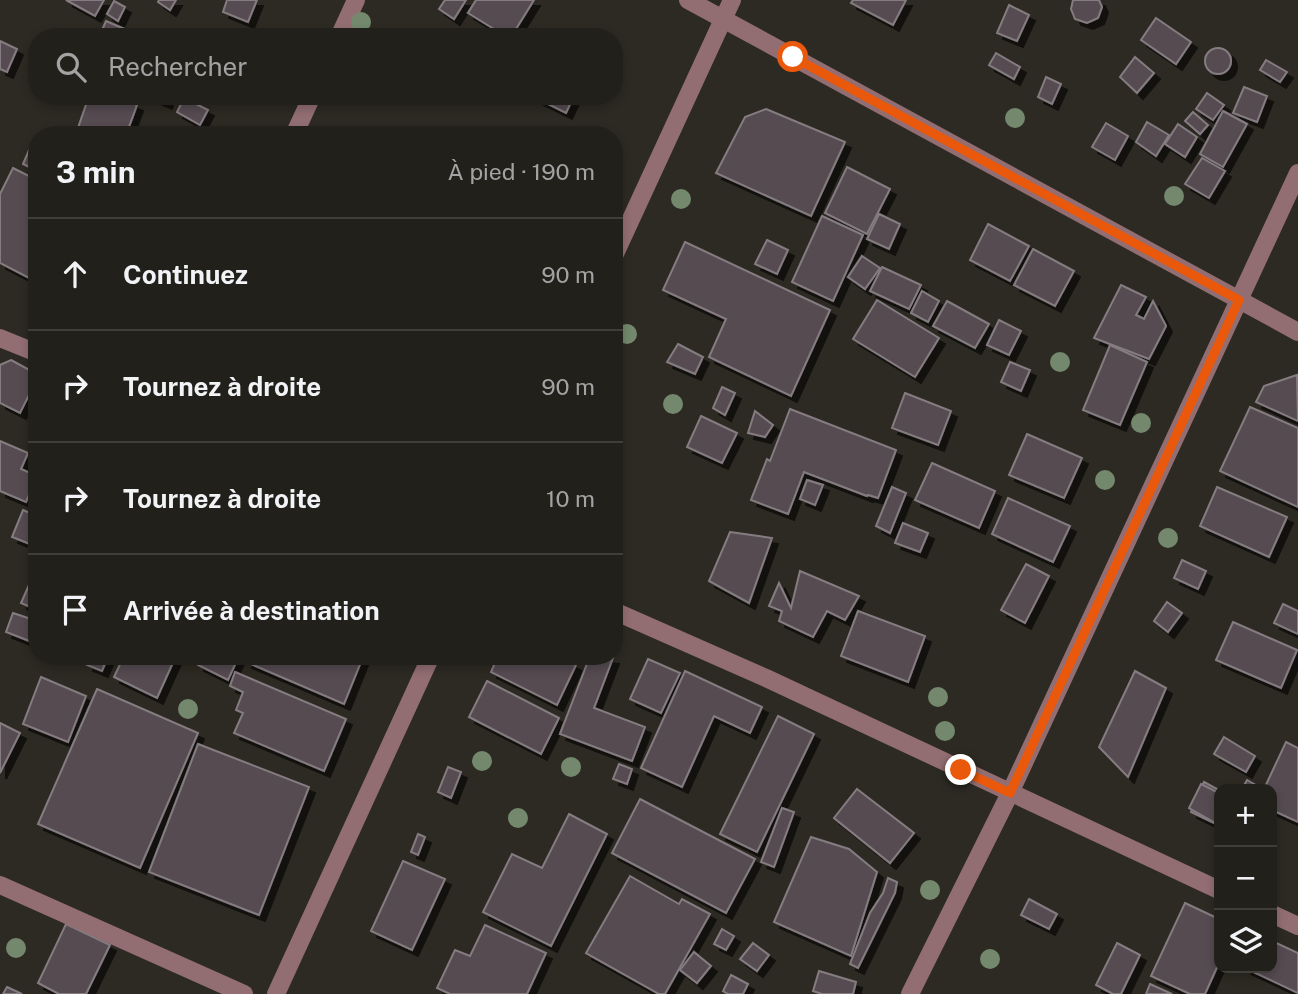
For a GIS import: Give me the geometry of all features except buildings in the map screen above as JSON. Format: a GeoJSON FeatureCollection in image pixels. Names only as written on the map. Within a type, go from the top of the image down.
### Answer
{"type":"FeatureCollection","features":[{"type":"Feature","properties":{"kind":"street"},"geometry":{"type":"LineString","coordinates":[[343,28],[356,0]]}},
{"type":"Feature","properties":{"kind":"street"},"geometry":{"type":"LineString","coordinates":[[688,0],[1298,332]]}},
{"type":"Feature","properties":{"kind":"street"},"geometry":{"type":"LineString","coordinates":[[623,236],[732,0]]}},
{"type":"Feature","properties":{"kind":"street"},"geometry":{"type":"LineString","coordinates":[[298,126],[308,105]]}},
{"type":"Feature","properties":{"kind":"street"},"geometry":{"type":"LineString","coordinates":[[910,994],[1010,793],[1298,173]]}},
{"type":"Feature","properties":{"kind":"street"},"geometry":{"type":"LineString","coordinates":[[0,338],[28,350]]}},
{"type":"Feature","properties":{"kind":"street"},"geometry":{"type":"LineString","coordinates":[[623,615],[765,678],[1214,888]]}},
{"type":"Feature","properties":{"kind":"street"},"geometry":{"type":"LineString","coordinates":[[276,994],[427,665]]}},
{"type":"Feature","properties":{"kind":"street"},"geometry":{"type":"LineString","coordinates":[[0,885],[244,994]]}},
{"type":"Feature","properties":{"kind":"street"},"geometry":{"type":"LineString","coordinates":[[1277,916],[1298,926]]}},
{"type":"Feature","properties":{"kind":"route"},"geometry":{"type":"LineString","coordinates":[[793,57],[1239,300],[1010,793],[961,770]]}}]}
